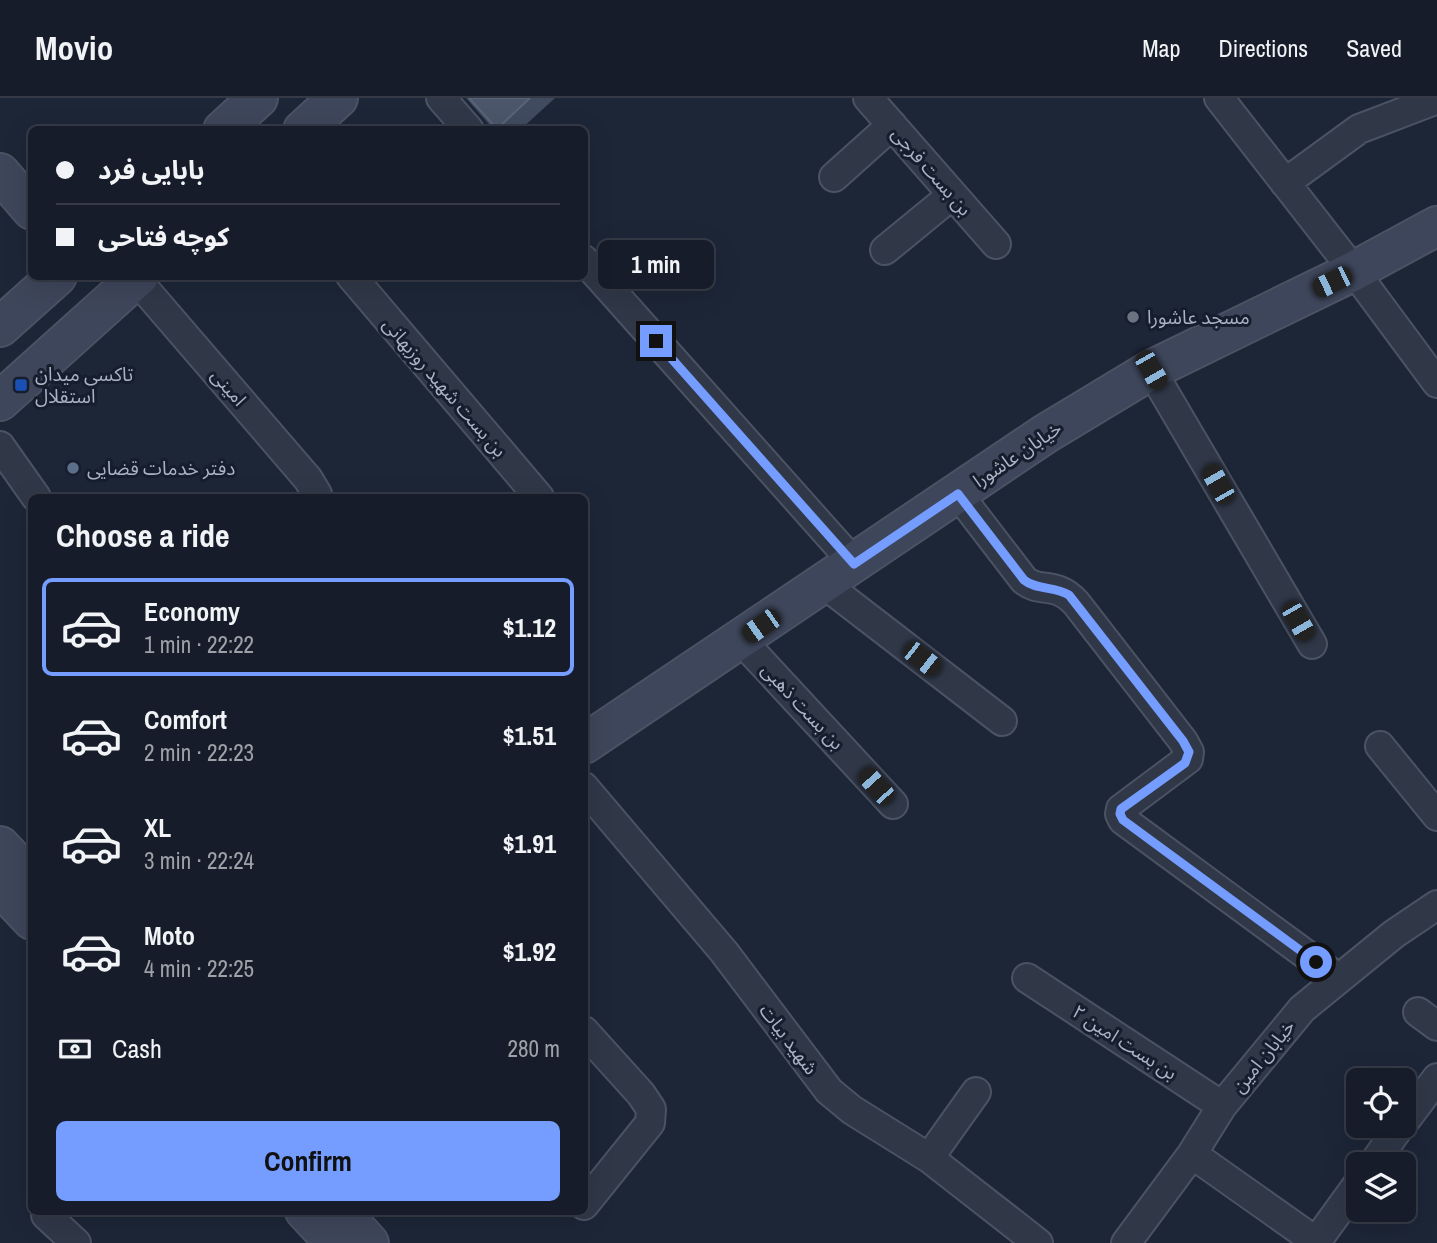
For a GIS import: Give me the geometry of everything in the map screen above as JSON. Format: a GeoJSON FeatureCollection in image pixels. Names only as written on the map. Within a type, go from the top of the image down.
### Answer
{"type":"FeatureCollection","features":[{"type":"Feature","properties":{"kind":"main road"},"geometry":{"type":"LineString","coordinates":[[227,126],[258,98]]}},
{"type":"Feature","properties":{"kind":"main road"},"geometry":{"type":"LineString","coordinates":[[307,126],[338,98]]}},
{"type":"Feature","properties":{"kind":"main road"},"geometry":{"type":"LineString","coordinates":[[0,173],[28,205]]}},
{"type":"Feature","properties":{"kind":"main road","name":"خیابان عاشورا"},"geometry":{"type":"LineString","coordinates":[[588,741],[1045,434],[1151,370],[1354,271],[1437,226]]}},
{"type":"Feature","properties":{"kind":"main road"},"geometry":{"type":"LineString","coordinates":[[0,327],[53,280]]}},
{"type":"Feature","properties":{"kind":"main road"},"geometry":{"type":"LineString","coordinates":[[0,401],[135,280]]}},
{"type":"Feature","properties":{"kind":"main road"},"geometry":{"type":"LineString","coordinates":[[0,846],[28,876]]}},
{"type":"Feature","properties":{"kind":"main road"},"geometry":{"type":"LineString","coordinates":[[0,887],[28,916]]}},
{"type":"Feature","properties":{"kind":"main road"},"geometry":{"type":"LineString","coordinates":[[309,1215],[335,1243]]}},
{"type":"Feature","properties":{"kind":"main road"},"geometry":{"type":"LineString","coordinates":[[344,1215],[369,1243]]}},
{"type":"Feature","properties":{"kind":"street"},"geometry":{"type":"LineString","coordinates":[[441,98],[466,126]]}},
{"type":"Feature","properties":{"kind":"street","name":"بن بست فرجی"},"geometry":{"type":"LineString","coordinates":[[868,98],[996,244]]}},
{"type":"Feature","properties":{"kind":"street"},"geometry":{"type":"LineString","coordinates":[[1219,98],[1354,271],[1437,383]]}},
{"type":"Feature","properties":{"kind":"street"},"geometry":{"type":"LineString","coordinates":[[1285,183],[1359,129],[1435,100]]}},
{"type":"Feature","properties":{"kind":"street"},"geometry":{"type":"LineString","coordinates":[[834,177],[892,125]]}},
{"type":"Feature","properties":{"kind":"street"},"geometry":{"type":"LineString","coordinates":[[885,250],[952,195]]}},
{"type":"Feature","properties":{"kind":"street"},"geometry":{"type":"LineString","coordinates":[[588,265],[839,573],[1002,721]]}},
{"type":"Feature","properties":{"kind":"street","name":"امینی"},"geometry":{"type":"LineString","coordinates":[[139,280],[317,494]]}},
{"type":"Feature","properties":{"kind":"street","name":"بن بست شهید روزبهانی"},"geometry":{"type":"LineString","coordinates":[[354,280],[537,494]]}},
{"type":"Feature","properties":{"kind":"street"},"geometry":{"type":"LineString","coordinates":[[1151,370],[1312,644]]}},
{"type":"Feature","properties":{"kind":"street"},"geometry":{"type":"LineString","coordinates":[[0,446],[34,494]]}},
{"type":"Feature","properties":{"kind":"street"},"geometry":{"type":"LineString","coordinates":[[958,494],[1024,580],[1034,586],[1062,591],[1076,603],[1189,752],[1188,759],[1121,809],[1123,820],[1338,978]]}},
{"type":"Feature","properties":{"kind":"street","name":"بن بست ذهبی"},"geometry":{"type":"LineString","coordinates":[[741,640],[893,804]]}},
{"type":"Feature","properties":{"kind":"street"},"geometry":{"type":"LineString","coordinates":[[1380,746],[1437,816]]}},
{"type":"Feature","properties":{"kind":"street","name":"شهید بیات"},"geometry":{"type":"LineString","coordinates":[[588,792],[724,952],[829,1091],[852,1110],[929,1158],[1038,1243]]}},
{"type":"Feature","properties":{"kind":"street","name":"خیابان امین"},"geometry":{"type":"LineString","coordinates":[[1126,1243],[1192,1154],[1222,1106],[1301,1009],[1338,978],[1437,905]]}},
{"type":"Feature","properties":{"kind":"street","name":"بن بست امین ۲"},"geometry":{"type":"LineString","coordinates":[[1027,978],[1222,1106]]}},
{"type":"Feature","properties":{"kind":"street"},"geometry":{"type":"LineString","coordinates":[[588,1035],[641,1094],[651,1109],[650,1123],[588,1200]]}},
{"type":"Feature","properties":{"kind":"street"},"geometry":{"type":"LineString","coordinates":[[1416,1106],[1437,1078]]}},
{"type":"Feature","properties":{"kind":"street"},"geometry":{"type":"LineString","coordinates":[[929,1158],[976,1092]]}},
{"type":"Feature","properties":{"kind":"street"},"geometry":{"type":"LineString","coordinates":[[1192,1154],[1317,1242],[1346,1201]]}},
{"type":"Feature","properties":{"kind":"street"},"geometry":{"type":"LineString","coordinates":[[46,1215],[76,1243]]}},
{"type":"Feature","properties":{"kind":"building"},"geometry":{"type":"Polygon","coordinates":[[[469,98],[530,98],[500,126],[494,126],[469,98]]]}},
{"type":"Feature","properties":{"kind":"place","name":"مسجد عاشورا"},"geometry":{"type":"Point","coordinates":[1133,317]}},
{"type":"Feature","properties":{"kind":"place","name":"تاکسی میدان استقلال"},"geometry":{"type":"Point","coordinates":[21,385]}},
{"type":"Feature","properties":{"kind":"place","name":"دفتر خدمات قضایی"},"geometry":{"type":"Point","coordinates":[73,468]}},
{"type":"Feature","properties":{"kind":"route"},"geometry":{"type":"LineString","coordinates":[[656,341],[854,564],[958,494],[1024,580],[1034,586],[1054,588],[1069,595],[1189,752],[1185,763],[1121,809],[1123,820],[1316,962]]}}]}
